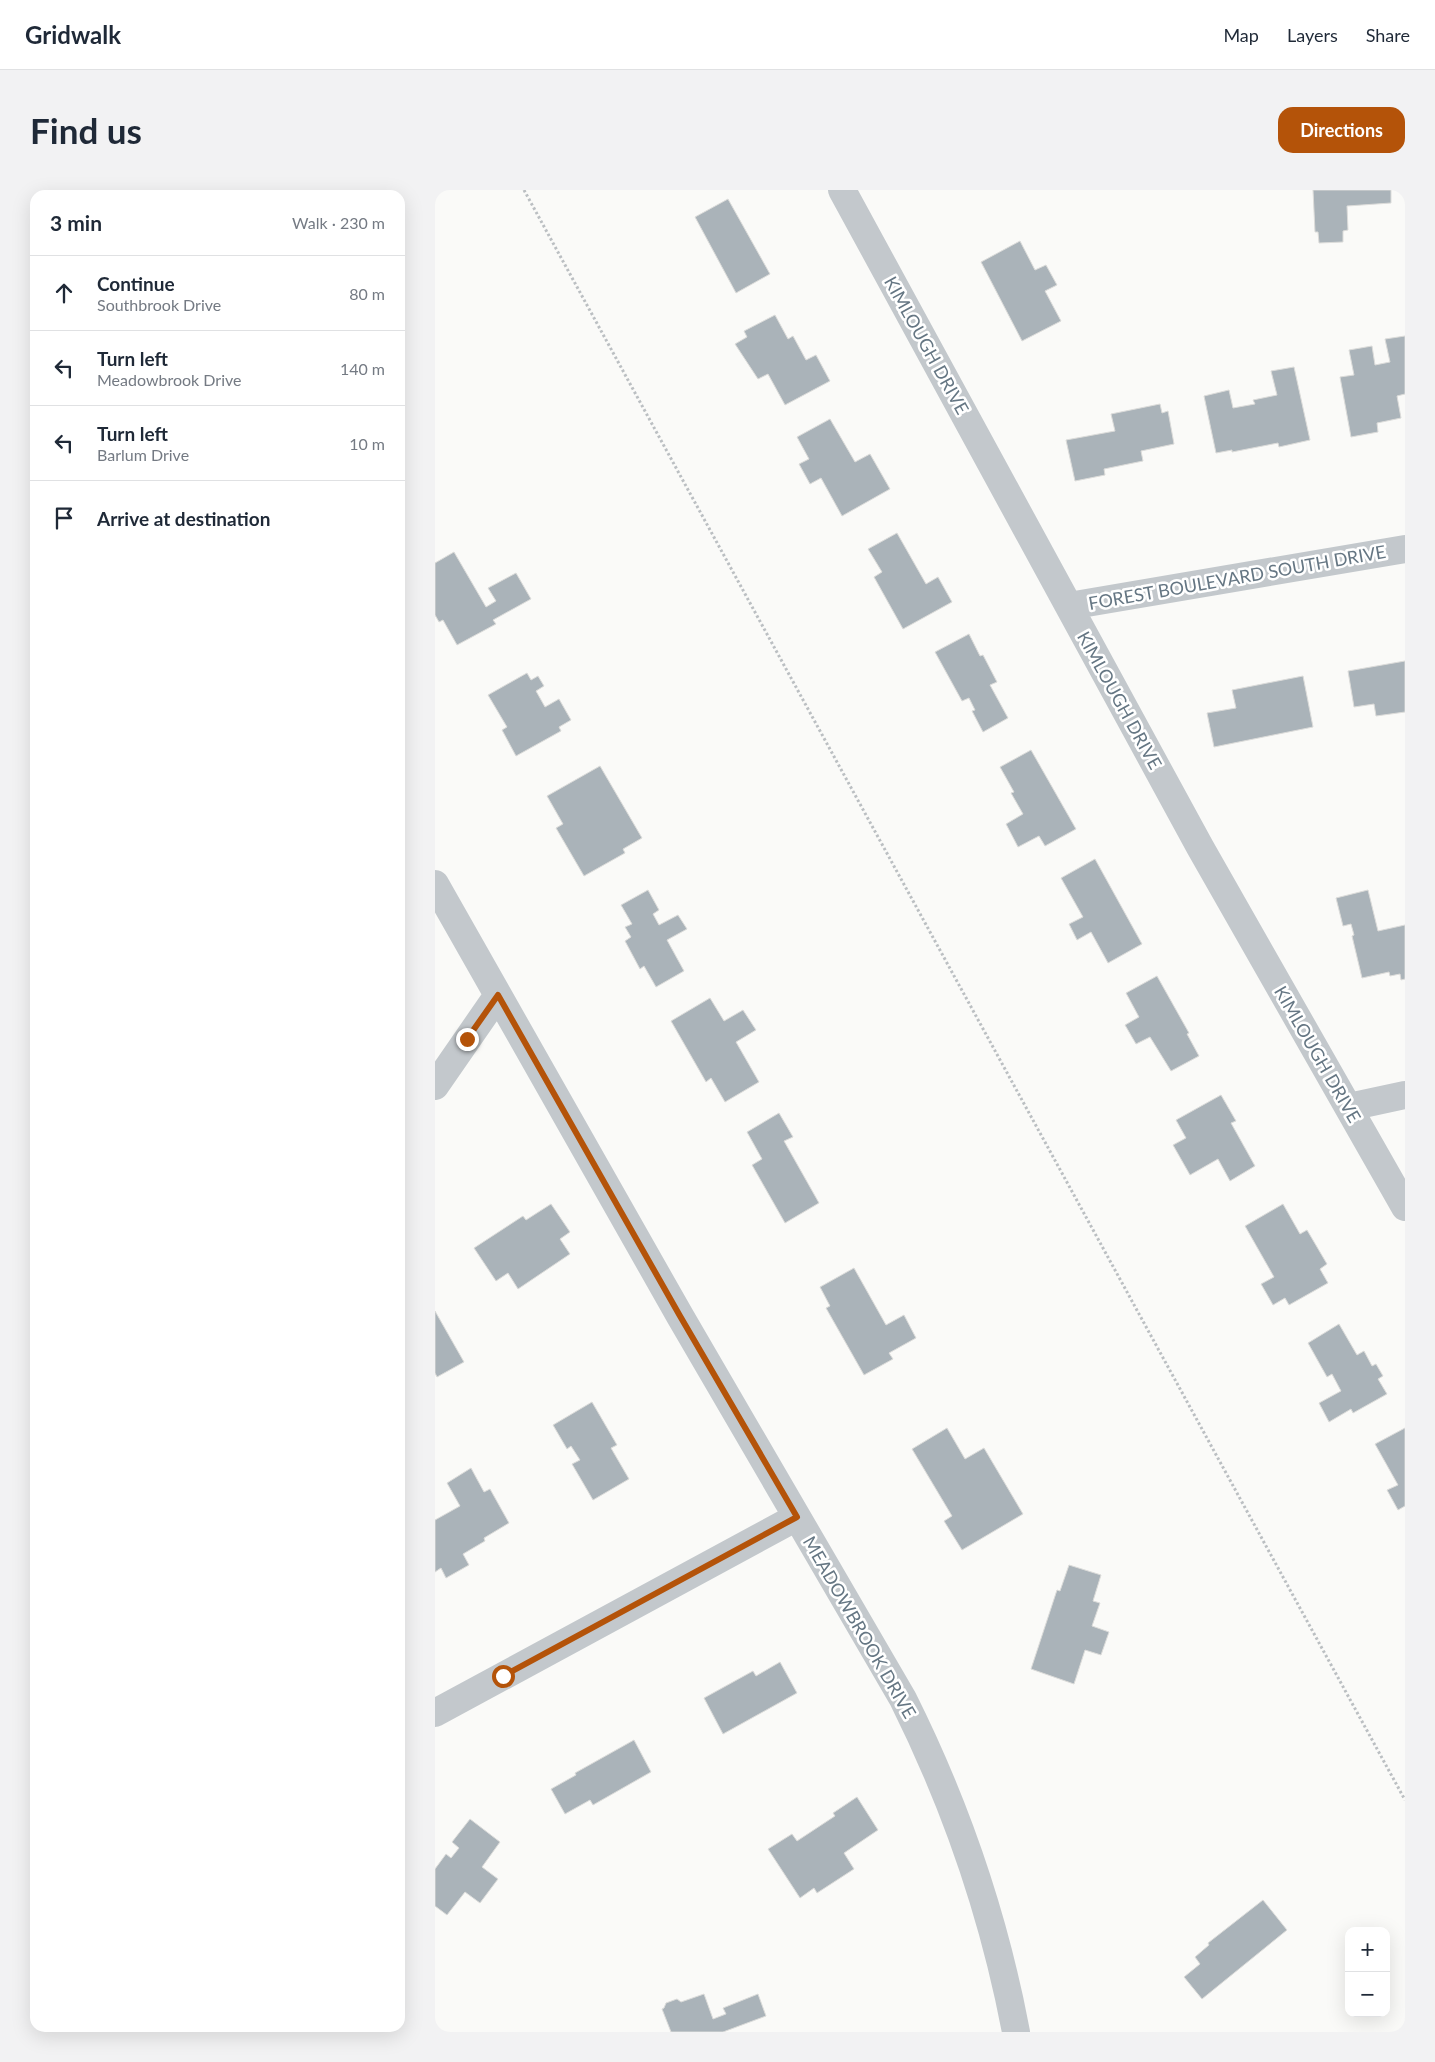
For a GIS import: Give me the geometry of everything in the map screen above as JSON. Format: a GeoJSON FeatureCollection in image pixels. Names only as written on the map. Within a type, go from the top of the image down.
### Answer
{"type":"FeatureCollection","features":[{"type":"Feature","properties":{"kind":"street","name":"KIMLOUGH DRIVE"},"geometry":{"type":"LineString","coordinates":[[842,190],[1200,847],[1405,1207]]}},
{"type":"Feature","properties":{"kind":"street","name":"FOREST BOULEVARD SOUTH DRIVE"},"geometry":{"type":"LineString","coordinates":[[1069,606],[1405,549]]}},
{"type":"Feature","properties":{"kind":"street","name":"MEADOWBROOK DRIVE"},"geometry":{"type":"LineString","coordinates":[[435,884],[680,1316],[903,1699],[927,1746],[962,1833],[986,1905],[1003,1968],[1016,2032]]}},
{"type":"Feature","properties":{"kind":"street"},"geometry":{"type":"LineString","coordinates":[[435,1086],[498,995]]}},
{"type":"Feature","properties":{"kind":"street"},"geometry":{"type":"LineString","coordinates":[[1349,1107],[1405,1095]]}},
{"type":"Feature","properties":{"kind":"street"},"geometry":{"type":"LineString","coordinates":[[435,1713],[797,1517]]}},
{"type":"Feature","properties":{"kind":"path"},"geometry":{"type":"LineString","coordinates":[[524,190],[1405,1800]]}},
{"type":"Feature","properties":{"kind":"building"},"geometry":{"type":"Polygon","coordinates":[[[1313,190],[1391,190],[1391,203],[1347,206],[1348,230],[1343,231],[1343,242],[1319,243],[1318,232],[1315,232],[1313,190]]]}},
{"type":"Feature","properties":{"kind":"building"},"geometry":{"type":"Polygon","coordinates":[[[728,199],[770,274],[736,293],[695,217],[728,199]]]}},
{"type":"Feature","properties":{"kind":"building"},"geometry":{"type":"Polygon","coordinates":[[[1020,241],[1035,270],[1046,265],[1057,285],[1045,291],[1061,321],[1022,341],[981,262],[1020,241]]]}},
{"type":"Feature","properties":{"kind":"building"},"geometry":{"type":"Polygon","coordinates":[[[775,315],[788,339],[793,336],[806,360],[816,355],[830,381],[785,405],[768,374],[758,379],[735,344],[747,337],[744,331],[775,315]]]}},
{"type":"Feature","properties":{"kind":"building"},"geometry":{"type":"Polygon","coordinates":[[[1405,336],[1405,394],[1397,396],[1401,418],[1377,423],[1378,432],[1351,437],[1340,377],[1354,375],[1349,350],[1372,346],[1375,365],[1390,362],[1385,339],[1405,336]]]}},
{"type":"Feature","properties":{"kind":"building"},"geometry":{"type":"Polygon","coordinates":[[[1294,367],[1310,440],[1279,447],[1278,443],[1232,452],[1232,450],[1216,453],[1204,396],[1229,390],[1233,408],[1255,404],[1253,400],[1277,395],[1271,371],[1294,367]]]}},
{"type":"Feature","properties":{"kind":"building"},"geometry":{"type":"Polygon","coordinates":[[[1160,404],[1162,413],[1168,411],[1174,444],[1141,451],[1143,461],[1104,469],[1105,475],[1075,481],[1066,440],[1115,431],[1111,414],[1160,404]]]}},
{"type":"Feature","properties":{"kind":"building"},"geometry":{"type":"Polygon","coordinates":[[[830,419],[855,462],[870,454],[890,489],[842,516],[821,478],[810,484],[799,464],[809,459],[797,437],[830,419]]]}},
{"type":"Feature","properties":{"kind":"building"},"geometry":{"type":"Polygon","coordinates":[[[897,533],[926,584],[938,577],[952,602],[903,629],[874,577],[882,572],[868,549],[897,533]]]}},
{"type":"Feature","properties":{"kind":"building"},"geometry":{"type":"Polygon","coordinates":[[[454,552],[486,607],[496,601],[488,588],[516,573],[531,599],[493,620],[496,624],[457,645],[443,620],[439,622],[435,615],[435,563],[454,552]]]}},
{"type":"Feature","properties":{"kind":"building"},"geometry":{"type":"Polygon","coordinates":[[[969,634],[980,656],[983,655],[997,682],[990,685],[1008,718],[983,732],[972,711],[975,710],[969,698],[962,701],[935,652],[969,634]]]}},
{"type":"Feature","properties":{"kind":"building"},"geometry":{"type":"Polygon","coordinates":[[[1405,661],[1405,712],[1376,716],[1374,704],[1354,707],[1348,671],[1405,661]]]}},
{"type":"Feature","properties":{"kind":"building"},"geometry":{"type":"Polygon","coordinates":[[[527,673],[531,680],[538,676],[544,686],[536,691],[545,707],[559,699],[571,720],[559,727],[561,731],[516,756],[502,730],[507,727],[488,695],[527,673]]]}},
{"type":"Feature","properties":{"kind":"building"},"geometry":{"type":"Polygon","coordinates":[[[1303,676],[1313,727],[1214,747],[1207,713],[1236,708],[1232,690],[1303,676]]]}},
{"type":"Feature","properties":{"kind":"building"},"geometry":{"type":"Polygon","coordinates":[[[1031,750],[1076,829],[1045,846],[1039,836],[1018,847],[1006,824],[1023,814],[1011,793],[1014,792],[1000,767],[1031,750]]]}},
{"type":"Feature","properties":{"kind":"building"},"geometry":{"type":"Polygon","coordinates":[[[600,766],[642,838],[623,849],[625,853],[584,876],[556,828],[563,824],[547,796],[600,766]]]}},
{"type":"Feature","properties":{"kind":"building"},"geometry":{"type":"Polygon","coordinates":[[[1095,859],[1142,944],[1108,963],[1091,932],[1077,940],[1069,924],[1083,917],[1061,878],[1095,859]]]}},
{"type":"Feature","properties":{"kind":"building"},"geometry":{"type":"Polygon","coordinates":[[[648,890],[659,910],[653,914],[659,925],[678,915],[687,929],[667,940],[684,971],[656,987],[644,966],[640,969],[625,941],[631,937],[625,927],[632,924],[621,905],[648,890]]]}},
{"type":"Feature","properties":{"kind":"building"},"geometry":{"type":"Polygon","coordinates":[[[1368,890],[1378,931],[1405,925],[1405,979],[1401,980],[1400,974],[1390,976],[1389,972],[1362,978],[1351,924],[1343,926],[1336,898],[1368,890]]]}},
{"type":"Feature","properties":{"kind":"building"},"geometry":{"type":"Polygon","coordinates":[[[1157,976],[1189,1033],[1187,1034],[1199,1056],[1171,1071],[1150,1037],[1136,1044],[1125,1025],[1139,1017],[1126,993],[1157,976]]]}},
{"type":"Feature","properties":{"kind":"building"},"geometry":{"type":"Polygon","coordinates":[[[710,998],[724,1021],[743,1010],[756,1030],[736,1042],[759,1082],[725,1102],[711,1078],[706,1082],[671,1021],[710,998]]]}},
{"type":"Feature","properties":{"kind":"building"},"geometry":{"type":"Polygon","coordinates":[[[1221,1095],[1236,1121],[1231,1123],[1255,1166],[1230,1181],[1218,1159],[1190,1175],[1173,1145],[1186,1138],[1176,1120],[1221,1095]]]}},
{"type":"Feature","properties":{"kind":"building"},"geometry":{"type":"Polygon","coordinates":[[[779,1113],[793,1137],[784,1141],[819,1203],[785,1223],[752,1165],[762,1159],[747,1132],[779,1113]]]}},
{"type":"Feature","properties":{"kind":"building"},"geometry":{"type":"Polygon","coordinates":[[[551,1204],[570,1232],[560,1239],[570,1254],[518,1289],[508,1273],[496,1281],[474,1248],[523,1216],[526,1220],[551,1204]]]}},
{"type":"Feature","properties":{"kind":"building"},"geometry":{"type":"Polygon","coordinates":[[[1283,1204],[1300,1234],[1307,1230],[1327,1264],[1320,1269],[1328,1283],[1289,1305],[1285,1298],[1273,1305],[1261,1284],[1274,1277],[1245,1226],[1283,1204]]]}},
{"type":"Feature","properties":{"kind":"building"},"geometry":{"type":"Polygon","coordinates":[[[854,1268],[886,1325],[904,1315],[916,1338],[889,1353],[893,1359],[864,1375],[826,1308],[830,1306],[820,1287],[854,1268]]]}},
{"type":"Feature","properties":{"kind":"building"},"geometry":{"type":"Polygon","coordinates":[[[435,1311],[464,1362],[437,1377],[435,1373],[435,1311]]]}},
{"type":"Feature","properties":{"kind":"building"},"geometry":{"type":"Polygon","coordinates":[[[1339,1324],[1357,1355],[1364,1351],[1372,1366],[1376,1364],[1383,1376],[1378,1379],[1387,1394],[1353,1413],[1351,1409],[1329,1422],[1319,1403],[1341,1391],[1332,1374],[1327,1377],[1308,1343],[1339,1324]]]}},
{"type":"Feature","properties":{"kind":"building"},"geometry":{"type":"Polygon","coordinates":[[[592,1402],[617,1445],[611,1448],[629,1479],[593,1500],[572,1464],[580,1460],[571,1446],[567,1449],[553,1425],[592,1402]]]}},
{"type":"Feature","properties":{"kind":"building"},"geometry":{"type":"Polygon","coordinates":[[[947,1428],[965,1459],[984,1448],[1023,1514],[962,1550],[944,1521],[952,1516],[912,1449],[947,1428]]]}},
{"type":"Feature","properties":{"kind":"building"},"geometry":{"type":"Polygon","coordinates":[[[1405,1428],[1405,1506],[1398,1510],[1387,1490],[1398,1485],[1375,1444],[1405,1428]]]}},
{"type":"Feature","properties":{"kind":"building"},"geometry":{"type":"Polygon","coordinates":[[[471,1468],[484,1492],[490,1489],[509,1523],[484,1538],[485,1541],[463,1554],[469,1565],[446,1578],[441,1568],[435,1572],[435,1520],[460,1506],[447,1483],[471,1468]]]}},
{"type":"Feature","properties":{"kind":"building"},"geometry":{"type":"Polygon","coordinates":[[[1069,1565],[1101,1575],[1093,1601],[1100,1603],[1092,1626],[1109,1632],[1101,1655],[1085,1650],[1074,1684],[1031,1669],[1057,1590],[1060,1591],[1069,1565]]]}},
{"type":"Feature","properties":{"kind":"building"},"geometry":{"type":"Polygon","coordinates":[[[780,1662],[797,1693],[723,1734],[704,1698],[753,1671],[756,1676],[780,1662]]]}},
{"type":"Feature","properties":{"kind":"building"},"geometry":{"type":"Polygon","coordinates":[[[634,1740],[651,1772],[593,1805],[590,1800],[565,1814],[551,1789],[576,1775],[575,1773],[634,1740]]]}},
{"type":"Feature","properties":{"kind":"building"},"geometry":{"type":"Polygon","coordinates":[[[857,1797],[878,1830],[844,1853],[854,1869],[817,1893],[814,1888],[800,1898],[768,1849],[792,1834],[797,1841],[835,1816],[833,1813],[857,1797]]]}},
{"type":"Feature","properties":{"kind":"building"},"geometry":{"type":"Polygon","coordinates":[[[470,1819],[500,1842],[482,1867],[498,1879],[480,1903],[465,1892],[447,1915],[435,1906],[435,1869],[446,1854],[451,1858],[459,1848],[452,1842],[470,1819]]]}},
{"type":"Feature","properties":{"kind":"building"},"geometry":{"type":"Polygon","coordinates":[[[1263,1900],[1287,1930],[1202,1999],[1184,1977],[1200,1964],[1195,1957],[1209,1945],[1208,1943],[1263,1900]]]}},
{"type":"Feature","properties":{"kind":"building"},"geometry":{"type":"Polygon","coordinates":[[[704,1994],[713,2019],[726,2014],[723,2008],[758,1994],[766,2016],[723,2032],[671,2032],[662,2009],[666,2003],[677,1999],[681,2002],[704,1994]]]}},
{"type":"Feature","properties":{"kind":"route"},"geometry":{"type":"LineString","coordinates":[[467,1039],[498,995],[680,1316],[797,1517],[503,1676]]}}]}
